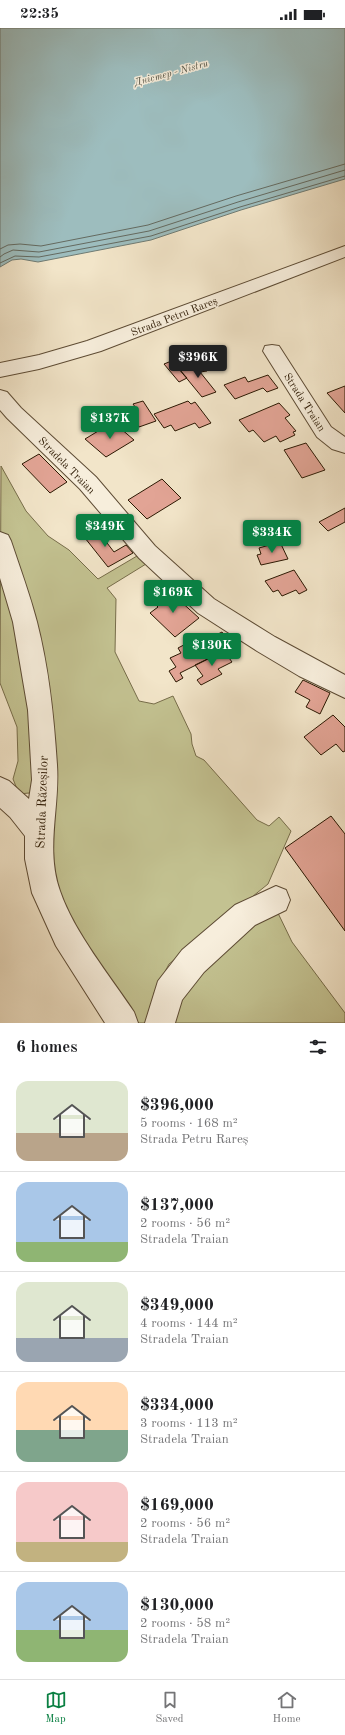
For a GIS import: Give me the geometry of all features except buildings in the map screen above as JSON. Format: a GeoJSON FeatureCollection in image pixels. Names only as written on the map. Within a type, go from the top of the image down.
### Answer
{"type":"FeatureCollection","features":[{"type":"Feature","properties":{"kind":"street","name":"Strada Petru Rareș"},"geometry":{"type":"LineString","coordinates":[[0,370],[39,362],[94,346],[345,251]]}},
{"type":"Feature","properties":{"kind":"street","name":"Strada Traian"},"geometry":{"type":"LineString","coordinates":[[272,351],[324,432],[339,444],[345,445]]}},
{"type":"Feature","properties":{"kind":"street","name":"Stradela Traian"},"geometry":{"type":"LineString","coordinates":[[0,397],[14,413],[88,483],[147,552],[206,606],[272,648],[345,687]]}},
{"type":"Feature","properties":{"kind":"street","name":"Strada Răzeșilor"},"geometry":{"type":"LineString","coordinates":[[0,540],[26,622],[41,710],[44,780],[38,831],[39,859],[46,893],[66,936],[123,1023]]}},
{"type":"Feature","properties":{"kind":"street"},"geometry":{"type":"LineString","coordinates":[[0,790],[20,808],[38,831]]}},
{"type":"Feature","properties":{"kind":"street"},"geometry":{"type":"LineString","coordinates":[[160,1023],[169,992],[193,961],[245,915],[276,900]]}},
{"type":"Feature","properties":{"kind":"shaded area"},"geometry":{"type":"Polygon","coordinates":[[[1,466],[26,511],[48,536],[69,550],[98,579],[137,556],[146,564],[107,588],[116,599],[115,652],[139,701],[154,704],[173,696],[191,734],[192,744],[196,756],[204,760],[257,820],[269,826],[279,817],[291,831],[268,884],[169,964],[154,993],[148,1023],[138,1023],[79,940],[55,885],[50,838],[29,793],[19,794],[13,779],[18,761],[17,727],[0,683],[1,466]]]}},
{"type":"Feature","properties":{"kind":"shaded area"},"geometry":{"type":"Polygon","coordinates":[[[276,909],[292,942],[345,1013],[345,1023],[168,1023],[186,980],[235,933],[276,909]]]}},
{"type":"Feature","properties":{"kind":"water","name":"Дністер - Nistru"},"geometry":{"type":"Polygon","coordinates":[[[0,28],[345,28],[345,179],[241,210],[151,240],[38,262],[21,259],[12,260],[0,267],[0,28]]]}}]}
